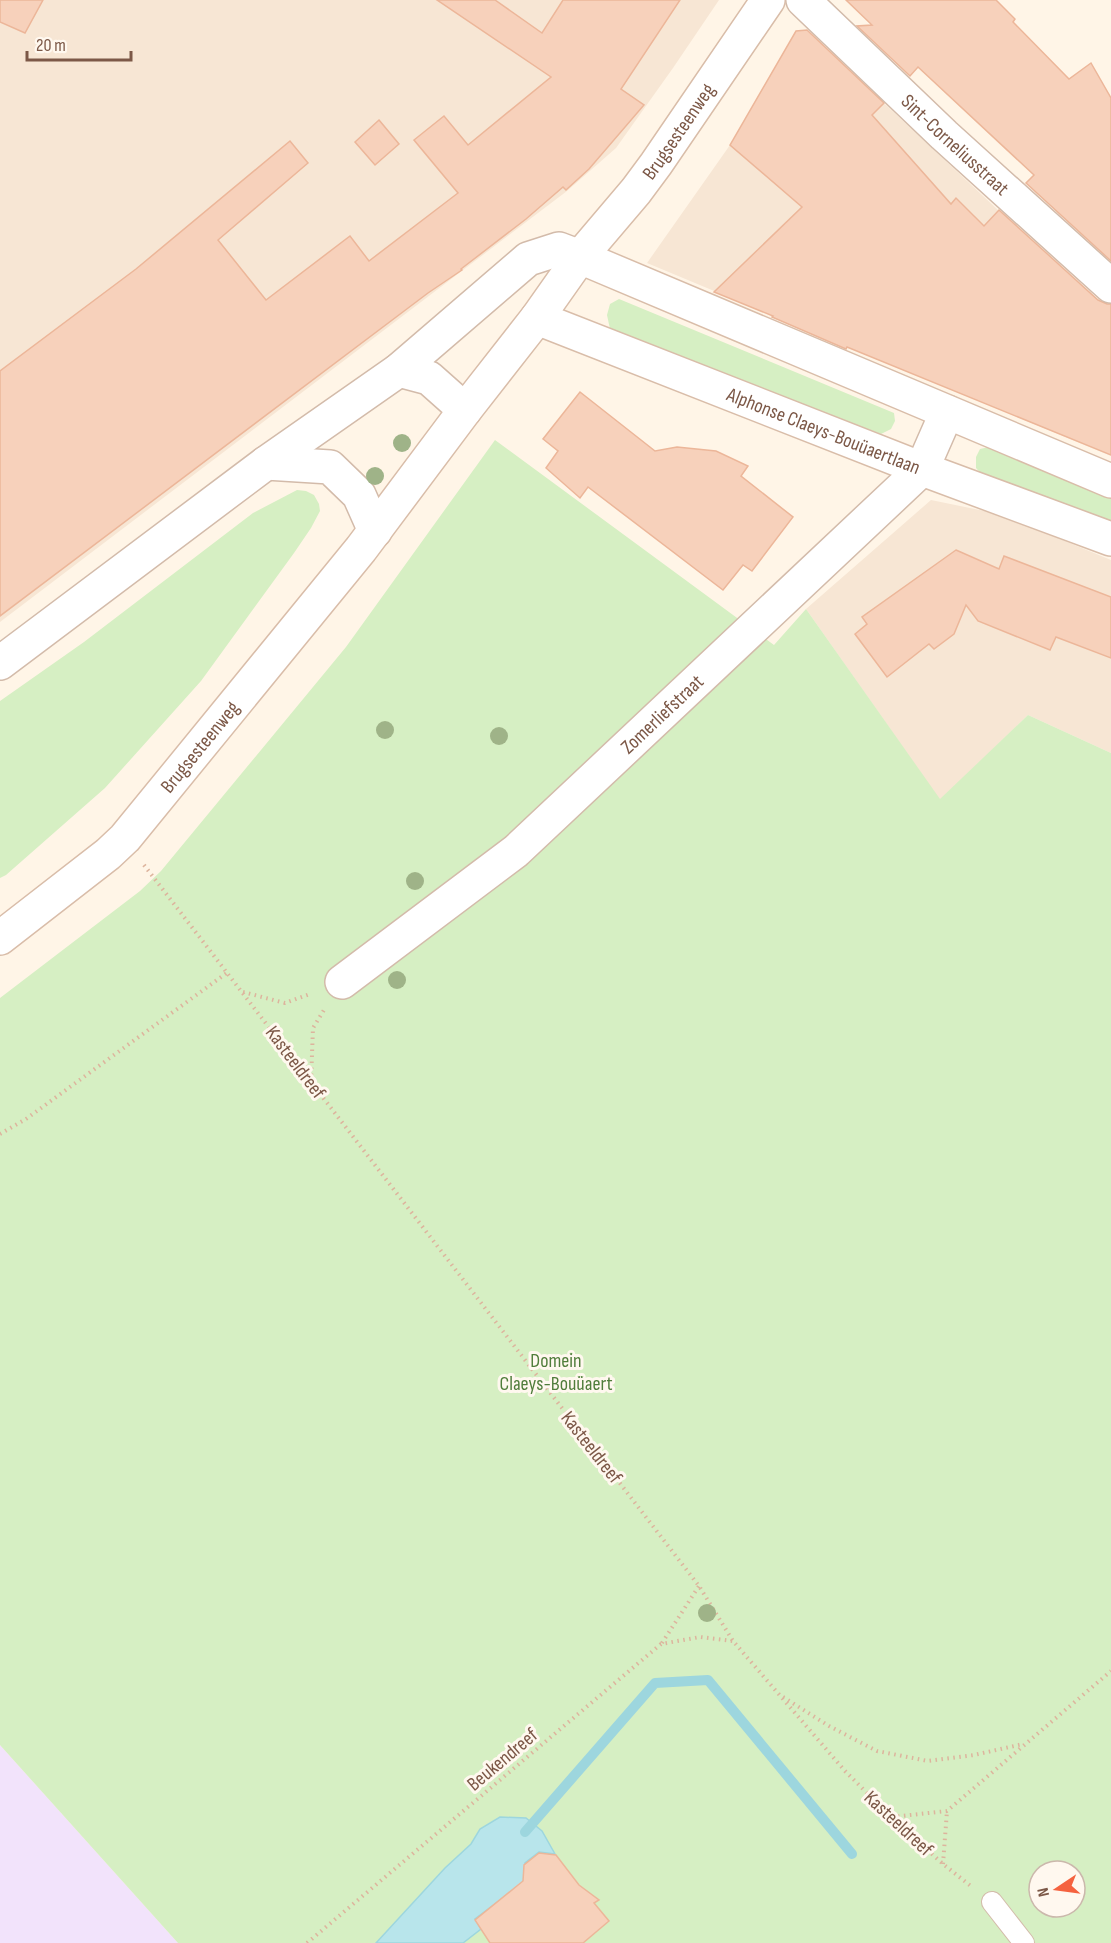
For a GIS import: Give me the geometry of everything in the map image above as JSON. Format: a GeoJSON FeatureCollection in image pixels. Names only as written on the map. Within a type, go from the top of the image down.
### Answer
{"type":"FeatureCollection","features":[{"type":"Feature","properties":{"kind":"street","name":"Brugsesteenweg"},"geometry":{"type":"LineString","coordinates":[[0,938],[108,854],[125,838],[375,531],[537,318],[580,257],[636,191],[768,0]]}},
{"type":"Feature","properties":{"kind":"street","name":"Sint-Corneliusstraat"},"geometry":{"type":"LineString","coordinates":[[803,0],[945,135],[1111,286]]}},
{"type":"Feature","properties":{"kind":"street"},"geometry":{"type":"LineString","coordinates":[[0,663],[266,463],[399,370],[528,259],[559,249],[1111,481]]}},
{"type":"Feature","properties":{"kind":"street","name":"Alphonse Claeys-Bouüaertlaan"},"geometry":{"type":"LineString","coordinates":[[537,318],[922,469],[1111,539]]}},
{"type":"Feature","properties":{"kind":"street"},"geometry":{"type":"LineString","coordinates":[[399,370],[429,378],[465,410]]}},
{"type":"Feature","properties":{"kind":"street","name":"Zomerliefstraat"},"geometry":{"type":"LineString","coordinates":[[342,982],[516,850],[922,469],[947,412]]}},
{"type":"Feature","properties":{"kind":"street"},"geometry":{"type":"LineString","coordinates":[[266,463],[330,467],[359,495],[375,531]]}},
{"type":"Feature","properties":{"kind":"lane"},"geometry":{"type":"LineString","coordinates":[[992,1902],[1024,1943]]}},
{"type":"Feature","properties":{"kind":"path","name":"Kasteeldreef"},"geometry":{"type":"LineString","coordinates":[[125,838],[699,1586],[733,1641],[845,1771],[943,1864],[992,1902]]}},
{"type":"Feature","properties":{"kind":"path"},"geometry":{"type":"LineString","coordinates":[[0,1134],[26,1119],[228,972]]}},
{"type":"Feature","properties":{"kind":"path"},"geometry":{"type":"LineString","coordinates":[[243,992],[285,1003],[342,982]]}},
{"type":"Feature","properties":{"kind":"path"},"geometry":{"type":"LineString","coordinates":[[311,1082],[313,1028],[342,982]]}},
{"type":"Feature","properties":{"kind":"path"},"geometry":{"type":"LineString","coordinates":[[662,1644],[699,1586]]}},
{"type":"Feature","properties":{"kind":"path","name":"Beukendreef"},"geometry":{"type":"LineString","coordinates":[[306,1943],[662,1644],[700,1637],[733,1641]]}},
{"type":"Feature","properties":{"kind":"path"},"geometry":{"type":"LineString","coordinates":[[891,1817],[947,1811],[1111,1671]]}},
{"type":"Feature","properties":{"kind":"path"},"geometry":{"type":"LineString","coordinates":[[778,1693],[829,1726],[877,1751],[928,1761],[993,1752],[1026,1743]]}},
{"type":"Feature","properties":{"kind":"path"},"geometry":{"type":"LineString","coordinates":[[943,1864],[947,1811]]}},
{"type":"Feature","properties":{"kind":"shaded area"},"geometry":{"type":"Polygon","coordinates":[[[0,0],[719,0],[616,148],[567,191],[0,622],[0,0]]]}},
{"type":"Feature","properties":{"kind":"shaded area"},"geometry":{"type":"Polygon","coordinates":[[[806,30],[1111,316],[1111,456],[647,263],[730,145],[796,31],[806,30]]]}},
{"type":"Feature","properties":{"kind":"shaded area"},"geometry":{"type":"Polygon","coordinates":[[[931,500],[999,514],[1111,560],[1111,753],[1028,715],[940,800],[806,609],[931,500]]]}},
{"type":"Feature","properties":{"kind":"shaded area"},"geometry":{"type":"Polygon","coordinates":[[[0,1745],[178,1943],[0,1943],[0,1745]]]}},
{"type":"Feature","properties":{"kind":"green space"},"geometry":{"type":"Polygon","coordinates":[[[619,299],[894,413],[895,421],[891,429],[881,434],[627,338],[610,329],[607,315],[610,304],[619,299]]]}},
{"type":"Feature","properties":{"kind":"green space","name":"Domein Claeys-Bouüaert"},"geometry":{"type":"Polygon","coordinates":[[[495,440],[774,645],[806,609],[940,799],[1028,715],[1111,753],[1111,1943],[178,1943],[0,1745],[0,998],[140,891],[161,871],[346,647],[495,440]]]}},
{"type":"Feature","properties":{"kind":"green space"},"geometry":{"type":"Polygon","coordinates":[[[989,447],[1111,497],[1111,523],[984,477],[976,468],[976,457],[980,449],[989,447]]]}},
{"type":"Feature","properties":{"kind":"green space"},"geometry":{"type":"Polygon","coordinates":[[[297,490],[314,495],[320,511],[294,553],[201,681],[105,788],[0,878],[0,701],[84,642],[253,513],[297,490]]]}},
{"type":"Feature","properties":{"kind":"water"},"geometry":{"type":"Polygon","coordinates":[[[500,1817],[526,1818],[542,1831],[555,1854],[539,1852],[525,1863],[524,1882],[475,1919],[481,1929],[463,1943],[376,1943],[445,1868],[471,1844],[480,1829],[500,1817]]]}},
{"type":"Feature","properties":{"kind":"building"},"geometry":{"type":"Polygon","coordinates":[[[0,0],[43,0],[25,33],[0,22],[0,0]]]}},
{"type":"Feature","properties":{"kind":"building"},"geometry":{"type":"Polygon","coordinates":[[[437,0],[495,0],[542,33],[563,0],[680,0],[621,89],[644,105],[589,169],[566,190],[563,187],[462,270],[428,293],[0,616],[0,371],[136,269],[290,141],[308,163],[218,240],[266,300],[350,236],[369,261],[458,193],[414,140],[444,116],[468,145],[551,77],[437,0]]]}},
{"type":"Feature","properties":{"kind":"building"},"geometry":{"type":"Polygon","coordinates":[[[846,0],[996,0],[1015,19],[1013,22],[1069,79],[1091,63],[1111,98],[1111,261],[1026,183],[1034,175],[918,67],[910,76],[857,26],[872,25],[846,0]]]}},
{"type":"Feature","properties":{"kind":"building"},"geometry":{"type":"Polygon","coordinates":[[[807,30],[884,103],[872,115],[951,204],[956,198],[984,226],[999,210],[1098,300],[1111,304],[1111,455],[847,347],[846,349],[714,292],[802,207],[730,145],[796,31],[807,30]]]}},
{"type":"Feature","properties":{"kind":"building"},"geometry":{"type":"Polygon","coordinates":[[[379,120],[399,144],[375,165],[355,142],[379,120]]]}},
{"type":"Feature","properties":{"kind":"building"},"geometry":{"type":"Polygon","coordinates":[[[580,392],[655,451],[677,447],[716,451],[748,466],[741,476],[793,517],[752,571],[743,565],[723,590],[588,487],[580,498],[546,468],[558,451],[543,439],[580,392]]]}},
{"type":"Feature","properties":{"kind":"building"},"geometry":{"type":"Polygon","coordinates":[[[956,550],[999,569],[1004,556],[1111,597],[1111,658],[1056,637],[1050,650],[978,621],[966,605],[954,634],[934,649],[929,644],[887,677],[855,634],[867,624],[862,617],[956,550]]]}},
{"type":"Feature","properties":{"kind":"building"},"geometry":{"type":"Polygon","coordinates":[[[539,1853],[556,1855],[579,1885],[599,1900],[594,1903],[609,1921],[583,1943],[490,1943],[475,1920],[523,1881],[524,1865],[539,1853]]]}},
{"type":"Feature","properties":{"kind":"waterway"},"geometry":{"type":"LineString","coordinates":[[525,1832],[655,1683],[708,1680],[852,1854]]}}]}
